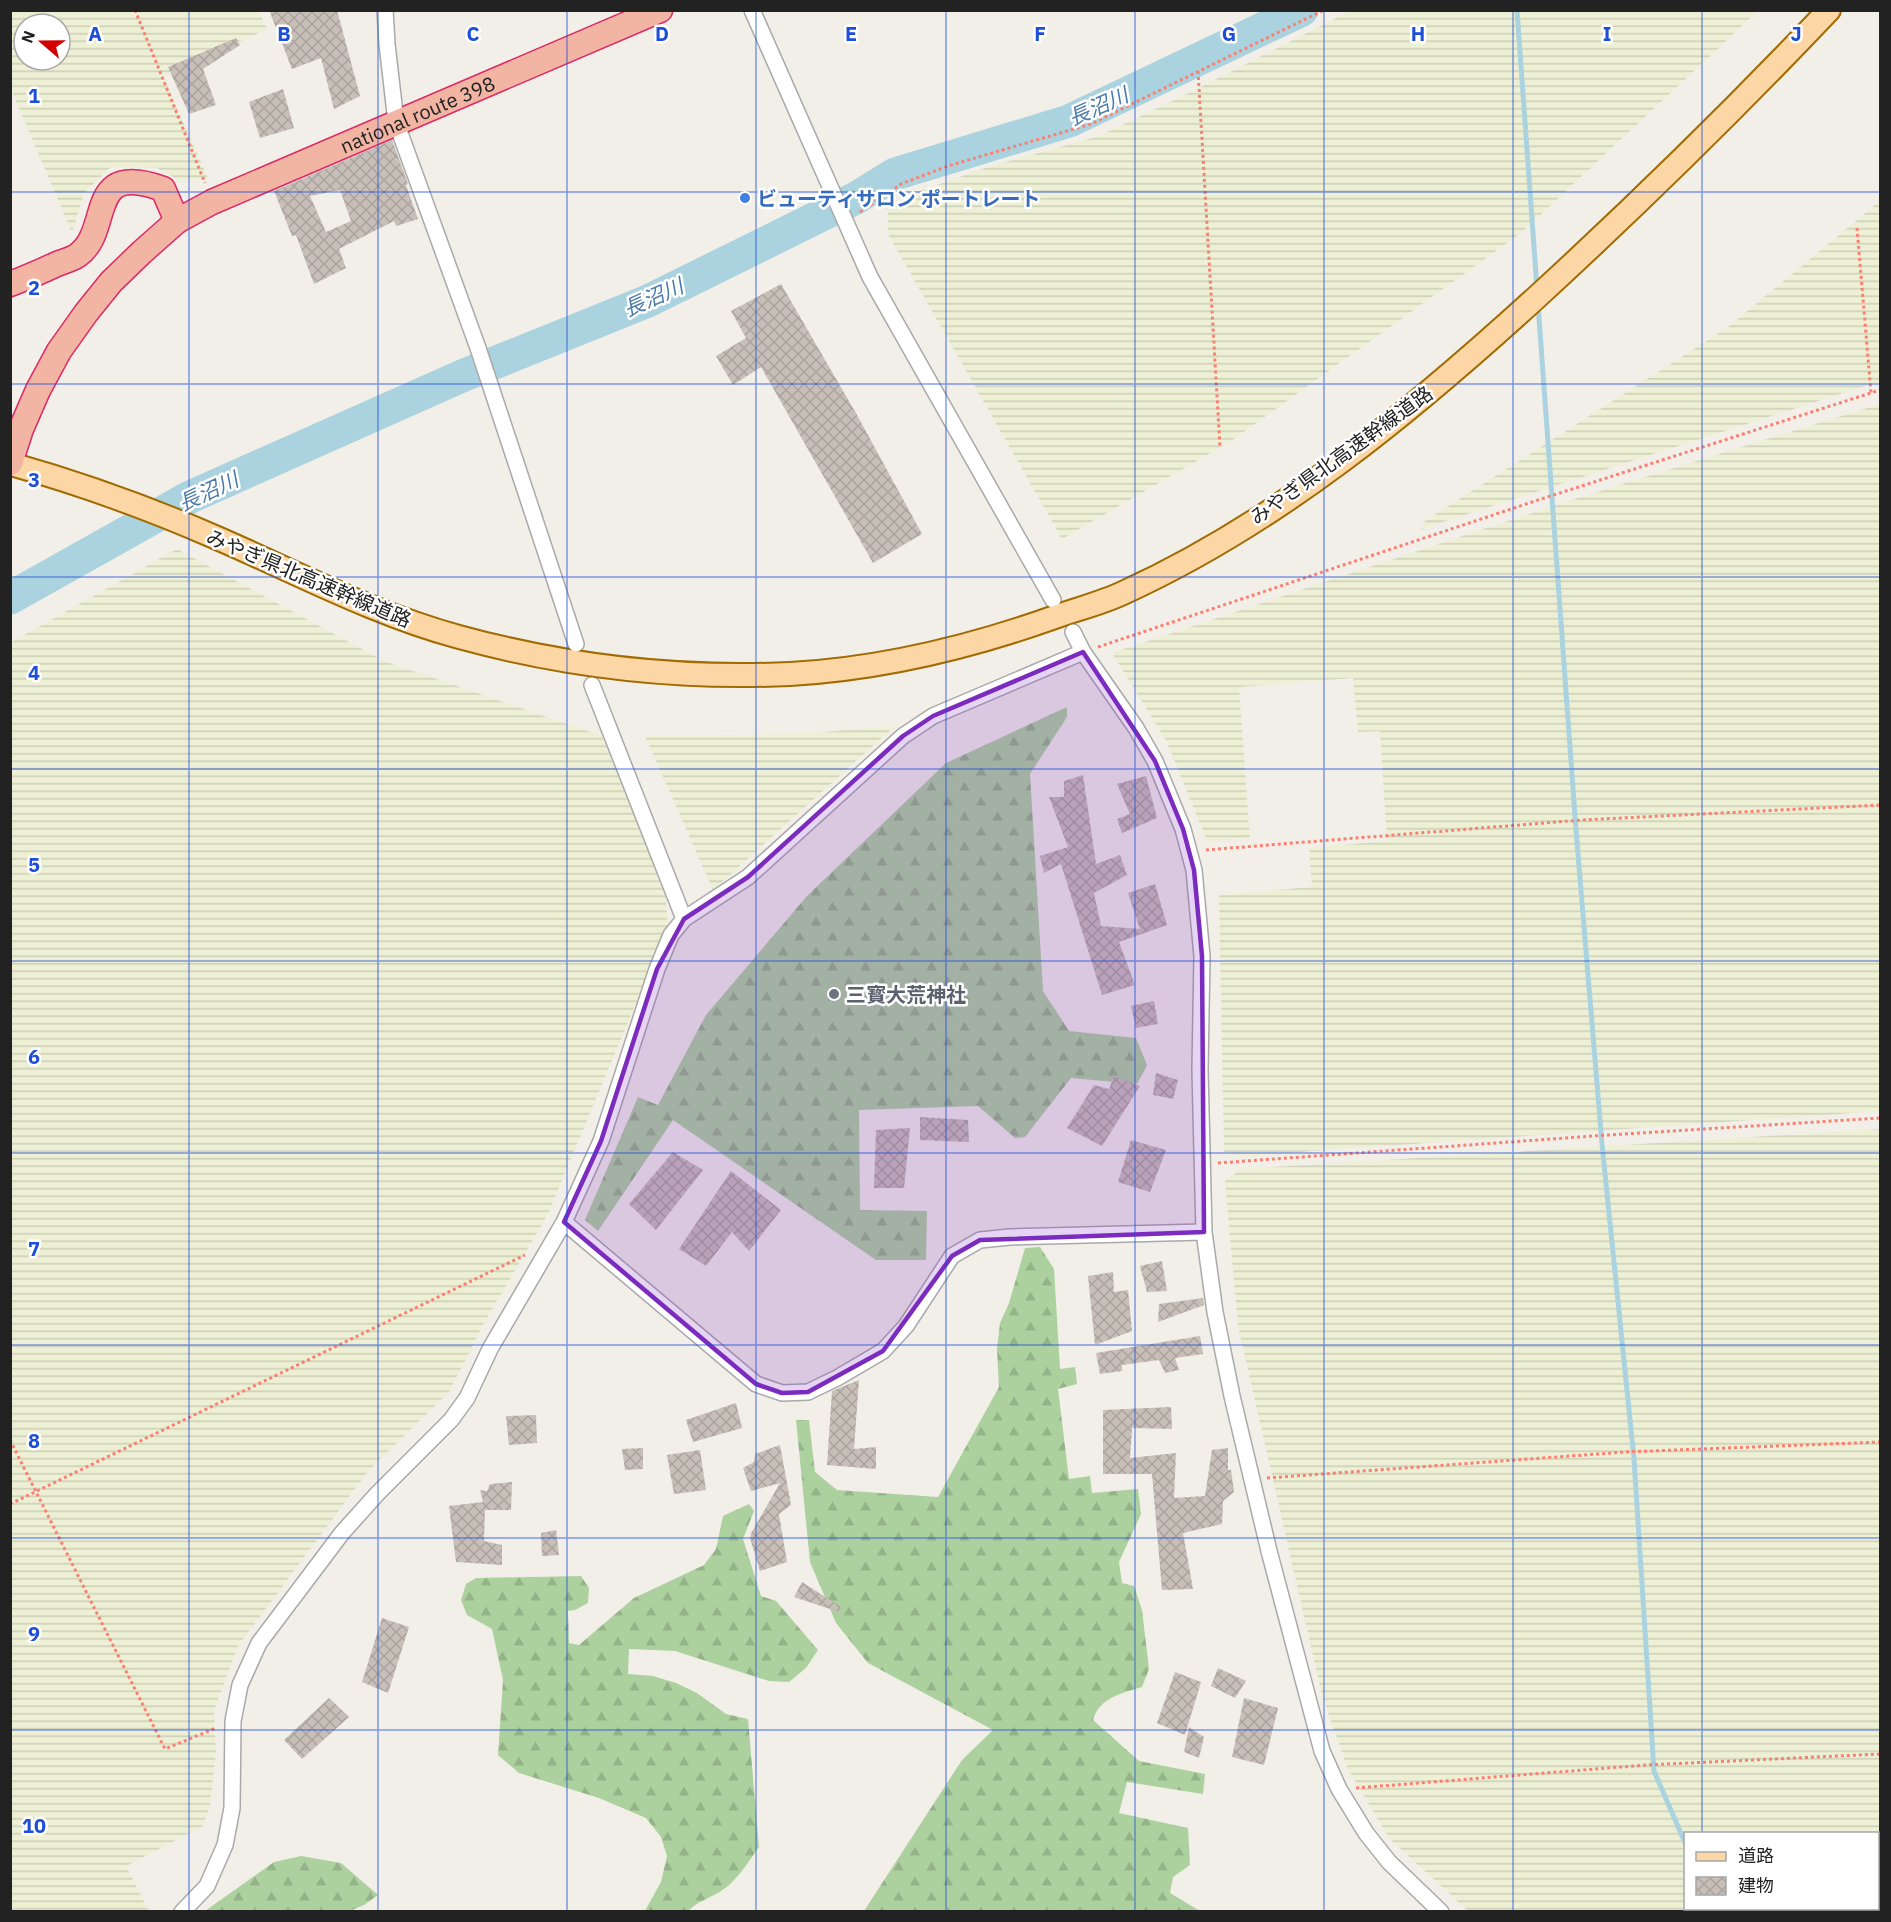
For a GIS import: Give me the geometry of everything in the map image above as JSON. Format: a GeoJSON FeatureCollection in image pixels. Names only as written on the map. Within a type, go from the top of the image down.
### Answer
{"type":"FeatureCollection","features":[{"type":"Feature","properties":{"kind":"highway","name":"national route 398"},"geometry":{"type":"LineString","coordinates":[[11,464],[33,399],[59,351],[111,282],[177,221],[212,201],[660,10]]}},
{"type":"Feature","properties":{"kind":"highway"},"geometry":{"type":"LineString","coordinates":[[10,284],[79,255],[90,241],[105,196],[119,185],[142,181],[163,189],[177,221]]}},
{"type":"Feature","properties":{"kind":"main road","name":"みやぎ県北高速幹線道路"},"geometry":{"type":"LineString","coordinates":[[11,464],[89,487],[217,538],[373,609],[457,637],[543,657],[633,669],[729,675],[794,674],[866,665],[945,650],[1029,626],[1121,594],[1194,556],[1275,508],[1369,439],[1473,355],[1577,260],[1742,102],[1829,10]]}},
{"type":"Feature","properties":{"kind":"street"},"geometry":{"type":"LineString","coordinates":[[386,10],[387,44],[396,122],[478,348],[576,644]]}},
{"type":"Feature","properties":{"kind":"street"},"geometry":{"type":"LineString","coordinates":[[752,10],[876,287],[1053,600]]}},
{"type":"Feature","properties":{"kind":"street"},"geometry":{"type":"LineString","coordinates":[[1073,633],[1083,652],[1136,728],[1155,761],[1173,802],[1194,870],[1202,956],[1200,1070],[1204,1232],[1215,1312],[1232,1396],[1269,1551],[1319,1740],[1339,1789],[1366,1833],[1389,1862],[1441,1911]]}},
{"type":"Feature","properties":{"kind":"street"},"geometry":{"type":"LineString","coordinates":[[182,1911],[207,1886],[225,1845],[232,1808],[233,1721],[240,1685],[260,1643],[342,1533],[377,1494],[451,1420],[467,1398],[490,1349],[564,1222],[601,1141],[657,969],[672,935],[684,919],[748,877],[903,736],[933,716],[950,708],[1083,652]]}},
{"type":"Feature","properties":{"kind":"street"},"geometry":{"type":"LineString","coordinates":[[592,685],[684,919]]}},
{"type":"Feature","properties":{"kind":"street"},"geometry":{"type":"LineString","coordinates":[[564,1222],[756,1384],[782,1393],[808,1392],[884,1351],[906,1326],[952,1256],[980,1240],[1010,1237],[1204,1232]]}},
{"type":"Feature","properties":{"kind":"path"},"geometry":{"type":"LineString","coordinates":[[135,10],[212,201]]}},
{"type":"Feature","properties":{"kind":"path"},"geometry":{"type":"LineString","coordinates":[[846,222],[901,184],[948,166],[1091,124],[1324,10]]}},
{"type":"Feature","properties":{"kind":"path"},"geometry":{"type":"LineString","coordinates":[[1198,71],[1220,447]]}},
{"type":"Feature","properties":{"kind":"path"},"geometry":{"type":"LineString","coordinates":[[1857,228],[1871,393]]}},
{"type":"Feature","properties":{"kind":"path"},"geometry":{"type":"LineString","coordinates":[[1083,652],[1881,390]]}},
{"type":"Feature","properties":{"kind":"path"},"geometry":{"type":"LineString","coordinates":[[1189,852],[1567,821],[1881,805]]}},
{"type":"Feature","properties":{"kind":"path"},"geometry":{"type":"LineString","coordinates":[[1202,1164],[1881,1118]]}},
{"type":"Feature","properties":{"kind":"path"},"geometry":{"type":"LineString","coordinates":[[10,1504],[551,1243]]}},
{"type":"Feature","properties":{"kind":"path"},"geometry":{"type":"LineString","coordinates":[[10,1440],[165,1749],[233,1721]]}},
{"type":"Feature","properties":{"kind":"path"},"geometry":{"type":"LineString","coordinates":[[1253,1479],[1625,1452],[1881,1442]]}},
{"type":"Feature","properties":{"kind":"path"},"geometry":{"type":"LineString","coordinates":[[1339,1789],[1661,1764],[1881,1754]]}},
{"type":"Feature","properties":{"kind":"highlighted area"},"geometry":{"type":"Polygon","coordinates":[[[1083,652],[1155,761],[1183,829],[1194,870],[1202,956],[1204,1232],[980,1240],[952,1256],[883,1351],[808,1392],[782,1393],[756,1384],[564,1222],[601,1141],[657,969],[684,919],[748,877],[903,736],[933,716],[1083,652]]]}},
{"type":"Feature","properties":{"kind":"green space"},"geometry":{"type":"Polygon","coordinates":[[[1352,10],[1758,11],[1521,233],[1231,441],[1062,539],[888,234],[888,212],[908,195],[988,167],[1099,136],[1352,10]]]}},
{"type":"Feature","properties":{"kind":"green space"},"geometry":{"type":"Polygon","coordinates":[[[10,11],[259,11],[267,29],[163,76],[208,178],[182,182],[157,168],[111,167],[84,193],[72,233],[11,89],[10,11]]]}},
{"type":"Feature","properties":{"kind":"green space"},"geometry":{"type":"Polygon","coordinates":[[[1880,201],[1880,381],[1421,529],[1425,521],[1727,328],[1880,201]]]}},
{"type":"Feature","properties":{"kind":"green space"},"geometry":{"type":"Polygon","coordinates":[[[1880,404],[1880,1111],[1241,1156],[1224,1152],[1219,895],[1312,887],[1309,848],[1387,841],[1380,731],[1358,732],[1353,678],[1239,687],[1250,839],[1207,841],[1167,742],[1112,653],[1565,502],[1880,404]]]}},
{"type":"Feature","properties":{"kind":"green space"},"geometry":{"type":"Polygon","coordinates":[[[177,549],[384,661],[602,736],[665,893],[668,926],[548,1214],[484,1323],[449,1392],[369,1470],[238,1646],[214,1710],[216,1753],[210,1805],[203,1826],[126,1866],[149,1911],[11,1911],[10,643],[177,549]]]}},
{"type":"Feature","properties":{"kind":"green space"},"geometry":{"type":"Polygon","coordinates":[[[1067,707],[1067,717],[1030,774],[1043,991],[1069,1031],[1136,1038],[1147,1065],[1137,1084],[1071,1078],[1025,1137],[1015,1138],[978,1106],[859,1110],[860,1210],[927,1211],[926,1260],[876,1260],[673,1120],[598,1231],[585,1220],[638,1097],[658,1105],[706,1015],[807,896],[946,763],[1067,707]]]}},
{"type":"Feature","properties":{"kind":"green space"},"geometry":{"type":"Polygon","coordinates":[[[895,726],[713,890],[645,736],[801,734],[895,726]]]}},
{"type":"Feature","properties":{"kind":"green space"},"geometry":{"type":"Polygon","coordinates":[[[1880,1129],[1880,1911],[1468,1911],[1389,1838],[1348,1769],[1322,1695],[1238,1326],[1225,1180],[1243,1169],[1880,1129]]]}},
{"type":"Feature","properties":{"kind":"green space"},"geometry":{"type":"Polygon","coordinates":[[[1040,1247],[1054,1269],[1060,1369],[1075,1367],[1077,1384],[1058,1389],[1069,1479],[1090,1476],[1092,1493],[1138,1489],[1141,1514],[1119,1562],[1122,1583],[1134,1586],[1142,1610],[1149,1669],[1142,1687],[1119,1694],[1106,1701],[1100,1706],[1093,1720],[1139,1761],[1205,1774],[1203,1794],[1127,1782],[1119,1813],[1188,1828],[1190,1865],[1173,1877],[1170,1893],[1200,1911],[864,1911],[962,1760],[993,1730],[868,1663],[836,1623],[810,1562],[796,1420],[809,1420],[815,1472],[837,1490],[938,1497],[999,1387],[997,1349],[1000,1323],[1009,1303],[1025,1248],[1040,1247]]]}},
{"type":"Feature","properties":{"kind":"green space"},"geometry":{"type":"Polygon","coordinates":[[[749,1504],[754,1511],[743,1539],[761,1596],[776,1601],[818,1650],[806,1668],[789,1682],[769,1681],[675,1651],[629,1649],[628,1674],[653,1676],[676,1683],[697,1693],[726,1714],[748,1719],[759,1847],[729,1885],[688,1911],[645,1911],[661,1882],[667,1856],[661,1837],[646,1818],[599,1798],[519,1773],[498,1755],[503,1680],[492,1629],[467,1615],[461,1600],[466,1584],[476,1578],[581,1576],[589,1588],[588,1603],[568,1611],[569,1643],[579,1645],[634,1598],[704,1565],[716,1549],[723,1516],[749,1504]]]}},
{"type":"Feature","properties":{"kind":"green space"},"geometry":{"type":"Polygon","coordinates":[[[301,1856],[341,1863],[378,1895],[350,1911],[205,1911],[274,1862],[301,1856]]]}},
{"type":"Feature","properties":{"kind":"building"},"geometry":{"type":"Polygon","coordinates":[[[269,10],[337,10],[360,96],[334,109],[321,58],[292,69],[269,10]]]}},
{"type":"Feature","properties":{"kind":"building"},"geometry":{"type":"Polygon","coordinates":[[[236,38],[240,45],[203,69],[216,105],[189,114],[168,67],[236,38]]]}},
{"type":"Feature","properties":{"kind":"building"},"geometry":{"type":"Polygon","coordinates":[[[283,89],[294,128],[260,138],[249,102],[283,89]]]}},
{"type":"Feature","properties":{"kind":"building"},"geometry":{"type":"Polygon","coordinates":[[[392,140],[418,219],[396,226],[394,221],[339,249],[346,268],[314,284],[296,235],[292,236],[274,191],[392,140]],[[340,190],[310,196],[326,232],[351,221],[340,190]]]}},
{"type":"Feature","properties":{"kind":"building"},"geometry":{"type":"Polygon","coordinates":[[[781,284],[857,415],[922,534],[873,563],[761,367],[733,385],[716,356],[746,338],[731,311],[781,284]]]}},
{"type":"Feature","properties":{"kind":"building"},"geometry":{"type":"Polygon","coordinates":[[[1083,775],[1096,864],[1120,855],[1127,875],[1094,893],[1101,926],[1140,929],[1128,893],[1155,884],[1167,925],[1119,942],[1135,985],[1102,995],[1061,864],[1044,873],[1040,856],[1068,847],[1049,797],[1064,797],[1064,781],[1083,775]]]}},
{"type":"Feature","properties":{"kind":"building"},"geometry":{"type":"Polygon","coordinates":[[[1146,776],[1157,818],[1122,833],[1117,819],[1130,814],[1117,784],[1146,776]]]}},
{"type":"Feature","properties":{"kind":"building"},"geometry":{"type":"Polygon","coordinates":[[[1154,1001],[1158,1024],[1136,1028],[1131,1006],[1154,1001]]]}},
{"type":"Feature","properties":{"kind":"building"},"geometry":{"type":"Polygon","coordinates":[[[1156,1073],[1178,1080],[1173,1099],[1153,1095],[1156,1073]]]}},
{"type":"Feature","properties":{"kind":"building"},"geometry":{"type":"Polygon","coordinates":[[[1114,1076],[1140,1086],[1102,1146],[1067,1128],[1094,1085],[1109,1089],[1114,1076]]]}},
{"type":"Feature","properties":{"kind":"building"},"geometry":{"type":"Polygon","coordinates":[[[920,1117],[968,1120],[969,1142],[920,1140],[920,1117]]]}},
{"type":"Feature","properties":{"kind":"building"},"geometry":{"type":"Polygon","coordinates":[[[910,1128],[904,1188],[874,1188],[876,1130],[910,1128]]]}},
{"type":"Feature","properties":{"kind":"building"},"geometry":{"type":"Polygon","coordinates":[[[1131,1140],[1166,1150],[1150,1192],[1118,1182],[1131,1140]]]}},
{"type":"Feature","properties":{"kind":"building"},"geometry":{"type":"Polygon","coordinates":[[[673,1152],[703,1170],[656,1230],[629,1204],[673,1152]]]}},
{"type":"Feature","properties":{"kind":"building"},"geometry":{"type":"Polygon","coordinates":[[[731,1171],[781,1210],[749,1251],[732,1232],[706,1266],[679,1249],[731,1171]]]}},
{"type":"Feature","properties":{"kind":"building"},"geometry":{"type":"Polygon","coordinates":[[[1162,1261],[1167,1291],[1147,1292],[1140,1266],[1162,1261]]]}},
{"type":"Feature","properties":{"kind":"building"},"geometry":{"type":"Polygon","coordinates":[[[1113,1272],[1114,1292],[1128,1290],[1132,1331],[1095,1345],[1088,1276],[1113,1272]]]}},
{"type":"Feature","properties":{"kind":"building"},"geometry":{"type":"Polygon","coordinates":[[[1203,1298],[1204,1305],[1158,1322],[1159,1304],[1203,1298]]]}},
{"type":"Feature","properties":{"kind":"building"},"geometry":{"type":"Polygon","coordinates":[[[1200,1336],[1203,1354],[1175,1358],[1179,1370],[1165,1373],[1159,1360],[1122,1365],[1122,1371],[1100,1374],[1096,1353],[1200,1336]]]}},
{"type":"Feature","properties":{"kind":"building"},"geometry":{"type":"Polygon","coordinates":[[[859,1380],[854,1449],[876,1447],[876,1469],[827,1465],[832,1391],[859,1380]]]}},
{"type":"Feature","properties":{"kind":"building"},"geometry":{"type":"Polygon","coordinates":[[[736,1403],[742,1428],[693,1442],[686,1420],[736,1403]]]}},
{"type":"Feature","properties":{"kind":"building"},"geometry":{"type":"Polygon","coordinates":[[[1171,1407],[1172,1429],[1132,1428],[1130,1458],[1176,1453],[1174,1498],[1205,1496],[1212,1450],[1228,1448],[1228,1470],[1231,1470],[1234,1492],[1223,1501],[1222,1524],[1183,1533],[1193,1589],[1162,1590],[1152,1474],[1103,1474],[1103,1410],[1171,1407]]]}},
{"type":"Feature","properties":{"kind":"building"},"geometry":{"type":"Polygon","coordinates":[[[536,1415],[537,1443],[509,1445],[506,1416],[536,1415]]]}},
{"type":"Feature","properties":{"kind":"building"},"geometry":{"type":"Polygon","coordinates":[[[780,1445],[791,1505],[779,1514],[787,1562],[760,1571],[750,1535],[780,1483],[751,1491],[743,1468],[754,1462],[755,1454],[780,1445]]]}},
{"type":"Feature","properties":{"kind":"building"},"geometry":{"type":"Polygon","coordinates":[[[643,1448],[643,1469],[625,1470],[622,1449],[643,1448]]]}},
{"type":"Feature","properties":{"kind":"building"},"geometry":{"type":"Polygon","coordinates":[[[700,1450],[706,1490],[674,1494],[667,1455],[700,1450]]]}},
{"type":"Feature","properties":{"kind":"building"},"geometry":{"type":"Polygon","coordinates":[[[512,1482],[511,1510],[485,1510],[484,1541],[502,1545],[502,1565],[456,1562],[449,1506],[483,1502],[480,1490],[487,1491],[490,1484],[512,1482]]]}},
{"type":"Feature","properties":{"kind":"building"},"geometry":{"type":"Polygon","coordinates":[[[556,1530],[559,1555],[542,1556],[541,1533],[556,1530]]]}},
{"type":"Feature","properties":{"kind":"building"},"geometry":{"type":"Polygon","coordinates":[[[802,1582],[841,1607],[839,1612],[794,1597],[802,1582]]]}},
{"type":"Feature","properties":{"kind":"building"},"geometry":{"type":"Polygon","coordinates":[[[382,1618],[409,1627],[388,1693],[362,1682],[382,1618]]]}},
{"type":"Feature","properties":{"kind":"building"},"geometry":{"type":"Polygon","coordinates":[[[1218,1668],[1246,1681],[1235,1698],[1211,1686],[1218,1668]]]}},
{"type":"Feature","properties":{"kind":"building"},"geometry":{"type":"Polygon","coordinates":[[[1175,1672],[1201,1682],[1185,1735],[1157,1723],[1175,1672]]]}},
{"type":"Feature","properties":{"kind":"building"},"geometry":{"type":"Polygon","coordinates":[[[329,1698],[349,1717],[302,1759],[284,1740],[329,1698]]]}},
{"type":"Feature","properties":{"kind":"building"},"geometry":{"type":"Polygon","coordinates":[[[1244,1698],[1278,1708],[1264,1765],[1232,1757],[1244,1698]]]}},
{"type":"Feature","properties":{"kind":"building"},"geometry":{"type":"Polygon","coordinates":[[[1189,1727],[1204,1737],[1199,1758],[1184,1752],[1189,1727]]]}},
{"type":"Feature","properties":{"kind":"waterway","name":"長沼川"},"geometry":{"type":"LineString","coordinates":[[10,598],[190,497],[462,376],[648,301],[856,198],[895,174],[1069,121],[1302,10]]}},
{"type":"Feature","properties":{"kind":"waterway"},"geometry":{"type":"LineString","coordinates":[[1517,10],[1537,289]]}},
{"type":"Feature","properties":{"kind":"waterway"},"geometry":{"type":"LineString","coordinates":[[1538,304],[1576,830],[1602,1144],[1634,1459],[1654,1771],[1684,1840]]}},
{"type":"Feature","properties":{"kind":"place","name":"ビューティサロン ポートレート"},"geometry":{"type":"Point","coordinates":[745,198]}},
{"type":"Feature","properties":{"kind":"place","name":"三寳大荒神社"},"geometry":{"type":"Point","coordinates":[834,994]}}]}
